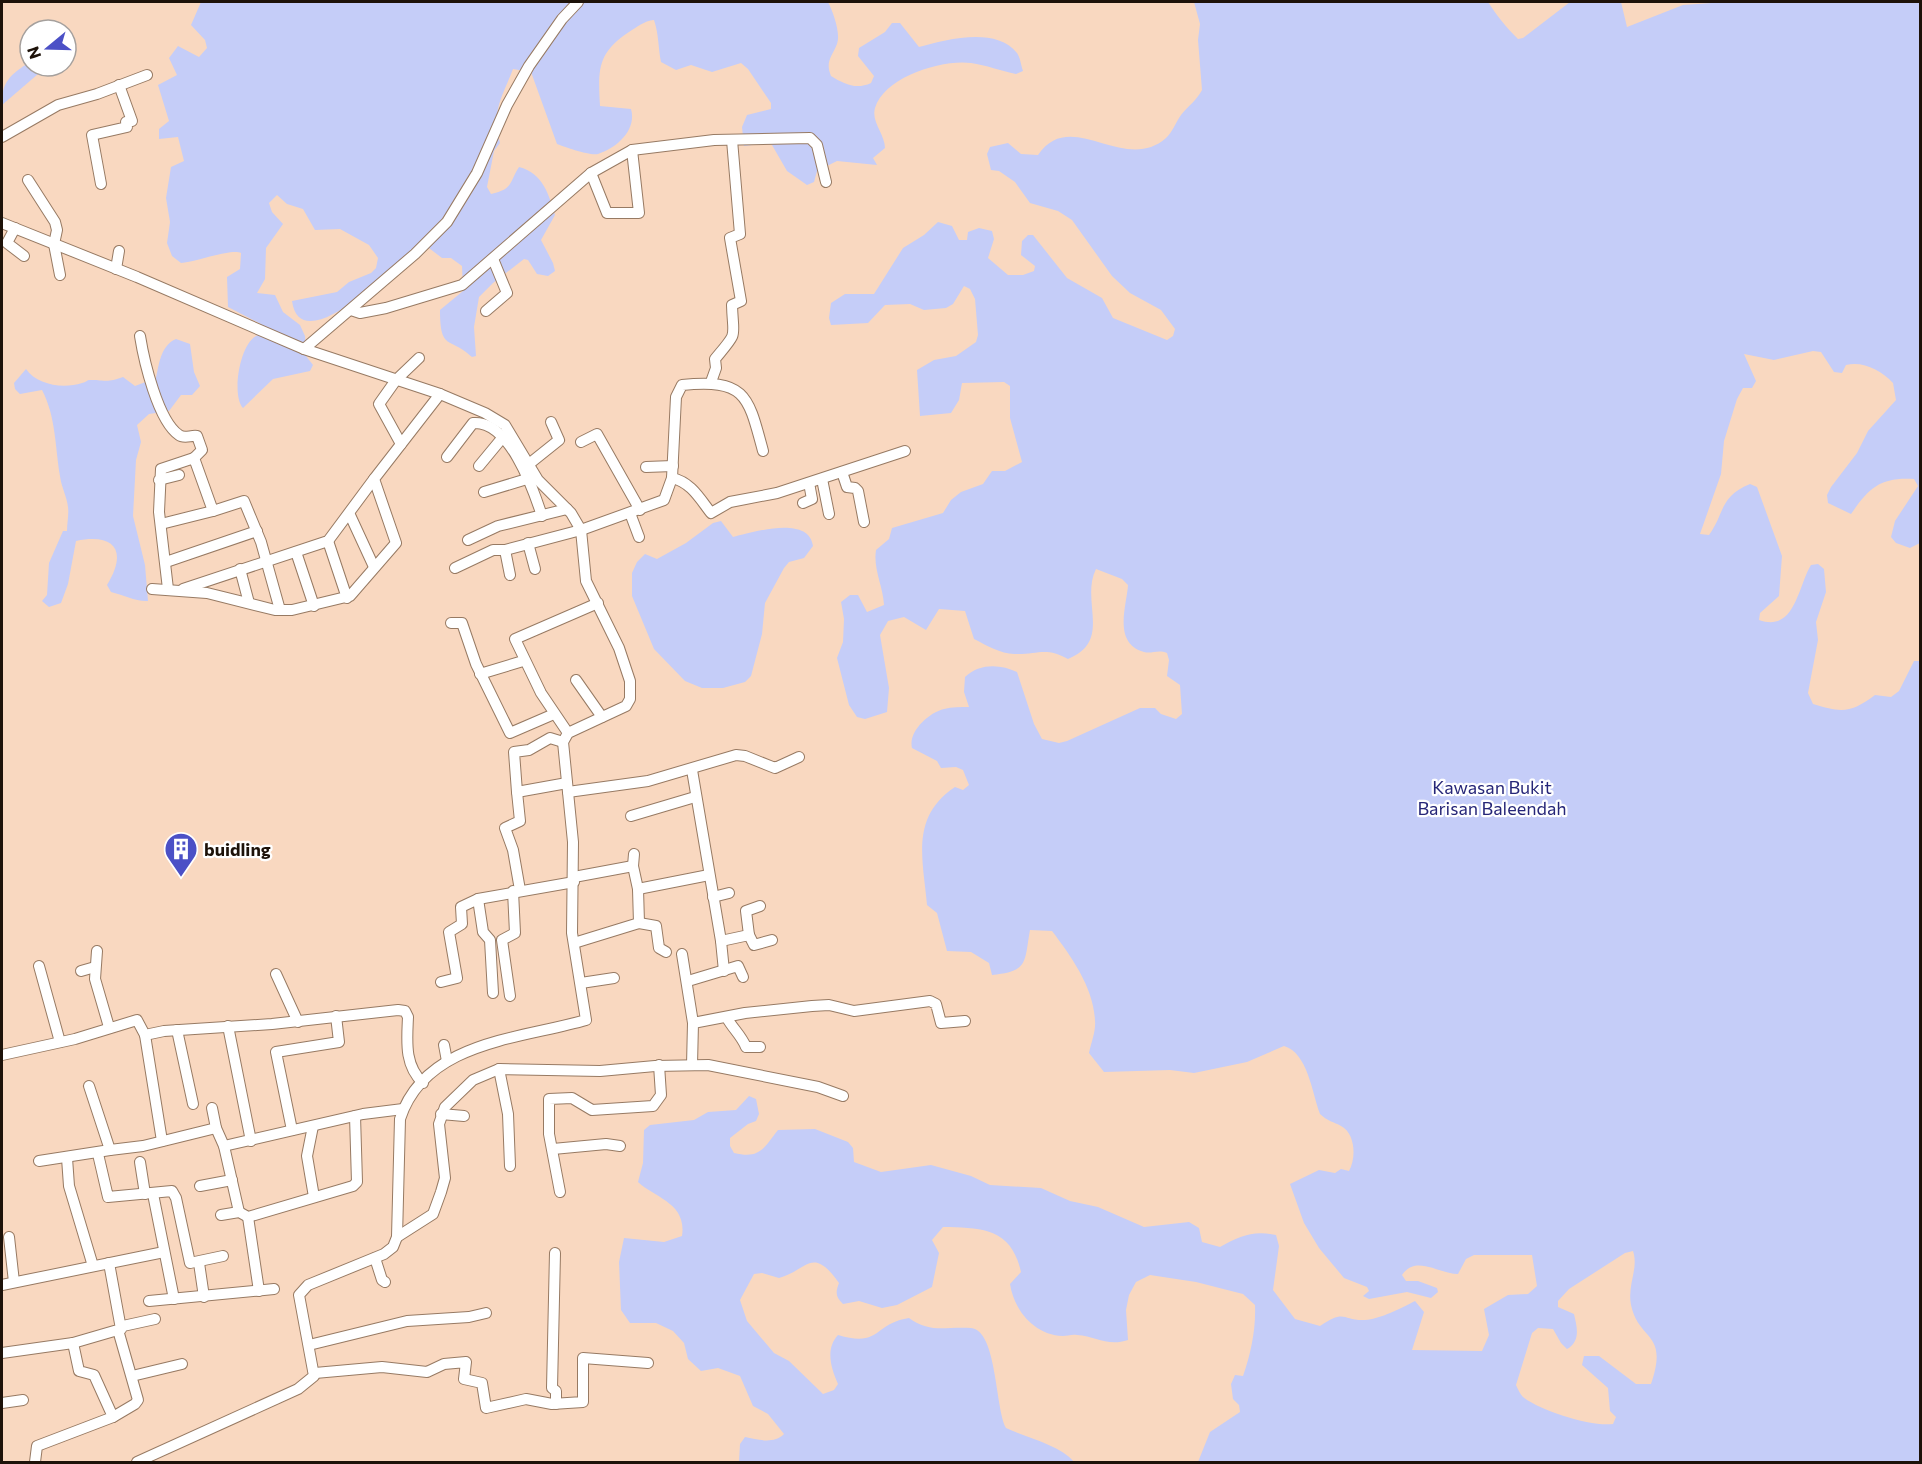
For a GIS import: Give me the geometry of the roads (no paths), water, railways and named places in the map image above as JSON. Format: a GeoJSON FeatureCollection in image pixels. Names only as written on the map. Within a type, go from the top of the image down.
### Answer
{"type":"FeatureCollection","features":[{"type":"Feature","properties":{"kind":"street"},"geometry":{"type":"LineString","coordinates":[[304,349],[415,254],[459,206],[507,105],[529,66],[562,19],[578,2]]}},
{"type":"Feature","properties":{"kind":"street"},"geometry":{"type":"LineString","coordinates":[[2,138],[58,105],[97,94],[147,75]]}},
{"type":"Feature","properties":{"kind":"street"},"geometry":{"type":"LineString","coordinates":[[101,184],[92,135],[127,127],[126,122],[132,121],[119,85]]}},
{"type":"Feature","properties":{"kind":"street"},"geometry":{"type":"LineString","coordinates":[[351,310],[360,313],[442,293],[462,285],[591,173],[632,150],[650,146],[732,140],[810,138],[818,145],[826,182]]}},
{"type":"Feature","properties":{"kind":"street"},"geometry":{"type":"LineString","coordinates":[[711,382],[716,368],[715,359],[733,338],[736,329],[732,305],[741,301],[730,238],[740,234],[732,140]]}},
{"type":"Feature","properties":{"kind":"street"},"geometry":{"type":"LineString","coordinates":[[591,173],[607,213],[639,213],[632,150]]}},
{"type":"Feature","properties":{"kind":"street"},"geometry":{"type":"LineString","coordinates":[[28,180],[55,222],[57,230],[54,244],[60,275]]}},
{"type":"Feature","properties":{"kind":"street"},"geometry":{"type":"LineString","coordinates":[[2,223],[304,349],[440,394],[485,412],[505,425],[542,484],[567,509],[581,530],[585,576],[619,648],[630,681],[630,699],[626,706],[566,738],[550,738],[529,750],[514,752]]}},
{"type":"Feature","properties":{"kind":"street"},"geometry":{"type":"LineString","coordinates":[[15,228],[7,243],[24,256]]}},
{"type":"Feature","properties":{"kind":"street"},"geometry":{"type":"LineString","coordinates":[[116,269],[119,251]]}},
{"type":"Feature","properties":{"kind":"street"},"geometry":{"type":"LineString","coordinates":[[486,311],[507,293],[493,259]]}},
{"type":"Feature","properties":{"kind":"street"},"geometry":{"type":"LineString","coordinates":[[140,336],[145,363],[159,406],[177,434],[183,437],[197,436],[202,450],[194,458],[164,466],[159,480],[168,589]]}},
{"type":"Feature","properties":{"kind":"street"},"geometry":{"type":"LineString","coordinates":[[401,444],[379,407],[396,380],[419,358]]}},
{"type":"Feature","properties":{"kind":"street"},"geometry":{"type":"LineString","coordinates":[[455,568],[493,550],[505,550],[581,530],[664,500],[672,478],[677,391],[682,385],[711,382],[743,394],[750,404],[763,451]]}},
{"type":"Feature","properties":{"kind":"street"},"geometry":{"type":"LineString","coordinates":[[181,590],[328,541],[440,394]]}},
{"type":"Feature","properties":{"kind":"street"},"geometry":{"type":"LineString","coordinates":[[529,464],[559,440],[551,422]]}},
{"type":"Feature","properties":{"kind":"street"},"geometry":{"type":"LineString","coordinates":[[447,457],[473,423],[493,428],[503,437],[516,456],[542,516]]}},
{"type":"Feature","properties":{"kind":"street"},"geometry":{"type":"LineString","coordinates":[[581,442],[597,434],[635,511],[639,537]]}},
{"type":"Feature","properties":{"kind":"street"},"geometry":{"type":"LineString","coordinates":[[479,466],[503,437]]}},
{"type":"Feature","properties":{"kind":"street"},"geometry":{"type":"LineString","coordinates":[[672,478],[681,481],[700,496],[711,513],[730,502],[777,493],[905,450]]}},
{"type":"Feature","properties":{"kind":"street"},"geometry":{"type":"LineString","coordinates":[[194,458],[213,510]]}},
{"type":"Feature","properties":{"kind":"street"},"geometry":{"type":"LineString","coordinates":[[646,467],[673,466]]}},
{"type":"Feature","properties":{"kind":"street"},"geometry":{"type":"LineString","coordinates":[[842,472],[847,486],[858,491],[864,522]]}},
{"type":"Feature","properties":{"kind":"street"},"geometry":{"type":"LineString","coordinates":[[159,480],[179,476]]}},
{"type":"Feature","properties":{"kind":"street"},"geometry":{"type":"LineString","coordinates":[[152,589],[181,590],[280,610],[314,606],[347,598],[396,543],[374,479]]}},
{"type":"Feature","properties":{"kind":"street"},"geometry":{"type":"LineString","coordinates":[[484,492],[527,479]]}},
{"type":"Feature","properties":{"kind":"street"},"geometry":{"type":"LineString","coordinates":[[822,479],[829,514]]}},
{"type":"Feature","properties":{"kind":"street"},"geometry":{"type":"LineString","coordinates":[[803,503],[812,499],[809,483]]}},
{"type":"Feature","properties":{"kind":"street"},"geometry":{"type":"LineString","coordinates":[[161,524],[243,501],[257,531],[280,610]]}},
{"type":"Feature","properties":{"kind":"street"},"geometry":{"type":"LineString","coordinates":[[468,540],[482,532],[567,509]]}},
{"type":"Feature","properties":{"kind":"street"},"geometry":{"type":"LineString","coordinates":[[350,515],[374,567]]}},
{"type":"Feature","properties":{"kind":"street"},"geometry":{"type":"LineString","coordinates":[[166,561],[257,531]]}},
{"type":"Feature","properties":{"kind":"street"},"geometry":{"type":"LineString","coordinates":[[328,541],[347,598]]}},
{"type":"Feature","properties":{"kind":"street"},"geometry":{"type":"LineString","coordinates":[[528,543],[535,569]]}},
{"type":"Feature","properties":{"kind":"street"},"geometry":{"type":"LineString","coordinates":[[505,550],[510,575]]}},
{"type":"Feature","properties":{"kind":"street"},"geometry":{"type":"LineString","coordinates":[[296,552],[314,606]]}},
{"type":"Feature","properties":{"kind":"street"},"geometry":{"type":"LineString","coordinates":[[240,570],[249,603]]}},
{"type":"Feature","properties":{"kind":"street"},"geometry":{"type":"LineString","coordinates":[[137,1462],[298,1389],[312,1380],[315,1373],[299,1295],[303,1288],[375,1258],[392,1248],[397,1237],[399,1132],[403,1109],[423,1083],[447,1061],[471,1049],[586,1020],[574,943],[572,911],[574,879],[567,788],[566,738],[523,661],[515,638],[598,603]]}},
{"type":"Feature","properties":{"kind":"street"},"geometry":{"type":"LineString","coordinates":[[451,623],[462,623],[480,674],[510,733],[514,752],[520,821],[505,828],[513,850],[516,890],[515,933],[502,940],[510,996]]}},
{"type":"Feature","properties":{"kind":"street"},"geometry":{"type":"LineString","coordinates":[[480,674],[523,661]]}},
{"type":"Feature","properties":{"kind":"street"},"geometry":{"type":"LineString","coordinates":[[576,680],[602,717]]}},
{"type":"Feature","properties":{"kind":"street"},"geometry":{"type":"LineString","coordinates":[[510,733],[554,714]]}},
{"type":"Feature","properties":{"kind":"street"},"geometry":{"type":"LineString","coordinates":[[517,792],[648,782],[736,755],[746,756],[775,768],[799,757]]}},
{"type":"Feature","properties":{"kind":"street"},"geometry":{"type":"LineString","coordinates":[[692,770],[724,971]]}},
{"type":"Feature","properties":{"kind":"street"},"geometry":{"type":"LineString","coordinates":[[631,816],[695,797]]}},
{"type":"Feature","properties":{"kind":"street"},"geometry":{"type":"LineString","coordinates":[[634,855],[633,866],[638,889],[639,923]]}},
{"type":"Feature","properties":{"kind":"street"},"geometry":{"type":"LineString","coordinates":[[441,982],[457,978],[449,932],[462,923],[460,908],[478,899],[633,866]]}},
{"type":"Feature","properties":{"kind":"street"},"geometry":{"type":"LineString","coordinates":[[638,889],[709,875]]}},
{"type":"Feature","properties":{"kind":"street"},"geometry":{"type":"LineString","coordinates":[[713,897],[729,893]]}},
{"type":"Feature","properties":{"kind":"street"},"geometry":{"type":"LineString","coordinates":[[478,899],[482,930],[490,940],[494,993]]}},
{"type":"Feature","properties":{"kind":"street"},"geometry":{"type":"LineString","coordinates":[[760,906],[746,911],[749,935],[754,945],[772,940]]}},
{"type":"Feature","properties":{"kind":"street"},"geometry":{"type":"LineString","coordinates":[[574,943],[639,923],[656,926],[659,948],[666,952]]}},
{"type":"Feature","properties":{"kind":"street"},"geometry":{"type":"LineString","coordinates":[[721,941],[749,935]]}},
{"type":"Feature","properties":{"kind":"street"},"geometry":{"type":"LineString","coordinates":[[97,951],[95,967],[98,993],[109,1027]]}},
{"type":"Feature","properties":{"kind":"street"},"geometry":{"type":"LineString","coordinates":[[682,954],[693,1023],[692,1065]]}},
{"type":"Feature","properties":{"kind":"street"},"geometry":{"type":"LineString","coordinates":[[39,966],[60,1042]]}},
{"type":"Feature","properties":{"kind":"street"},"geometry":{"type":"LineString","coordinates":[[688,981],[738,966],[743,977]]}},
{"type":"Feature","properties":{"kind":"street"},"geometry":{"type":"LineString","coordinates":[[81,971],[95,967]]}},
{"type":"Feature","properties":{"kind":"street"},"geometry":{"type":"LineString","coordinates":[[276,974],[298,1022]]}},
{"type":"Feature","properties":{"kind":"street"},"geometry":{"type":"LineString","coordinates":[[581,983],[615,978]]}},
{"type":"Feature","properties":{"kind":"street"},"geometry":{"type":"LineString","coordinates":[[693,1023],[812,1006],[829,1005],[854,1011],[930,1001],[936,1004],[941,1023],[965,1021]]}},
{"type":"Feature","properties":{"kind":"street"},"geometry":{"type":"LineString","coordinates":[[145,1035],[177,1030],[298,1022],[385,1010],[405,1011],[408,1017],[409,1061],[411,1069],[423,1083]]}},
{"type":"Feature","properties":{"kind":"street"},"geometry":{"type":"LineString","coordinates":[[292,1130],[276,1052],[339,1042],[336,1016]]}},
{"type":"Feature","properties":{"kind":"street"},"geometry":{"type":"LineString","coordinates":[[727,1018],[733,1028],[742,1034],[747,1047],[760,1047]]}},
{"type":"Feature","properties":{"kind":"street"},"geometry":{"type":"LineString","coordinates":[[2,1055],[60,1042],[136,1020],[145,1035],[162,1141]]}},
{"type":"Feature","properties":{"kind":"street"},"geometry":{"type":"LineString","coordinates":[[228,1026],[251,1141]]}},
{"type":"Feature","properties":{"kind":"street"},"geometry":{"type":"LineString","coordinates":[[177,1030],[192,1104]]}},
{"type":"Feature","properties":{"kind":"street"},"geometry":{"type":"LineString","coordinates":[[444,1045],[447,1061]]}},
{"type":"Feature","properties":{"kind":"street"},"geometry":{"type":"LineString","coordinates":[[560,1192],[548,1123],[550,1098],[578,1100],[592,1110],[653,1106],[660,1100],[661,1095],[659,1065]]}},
{"type":"Feature","properties":{"kind":"street"},"geometry":{"type":"LineString","coordinates":[[397,1237],[433,1214],[441,1192],[445,1178],[441,1114],[467,1084],[482,1075],[500,1069],[600,1071],[659,1065],[692,1065],[754,1073],[818,1087],[843,1096]]}},
{"type":"Feature","properties":{"kind":"street"},"geometry":{"type":"LineString","coordinates":[[500,1069],[508,1114],[510,1166]]}},
{"type":"Feature","properties":{"kind":"street"},"geometry":{"type":"LineString","coordinates":[[89,1086],[110,1150]]}},
{"type":"Feature","properties":{"kind":"street"},"geometry":{"type":"LineString","coordinates":[[212,1108],[243,1214],[260,1291]]}},
{"type":"Feature","properties":{"kind":"street"},"geometry":{"type":"LineString","coordinates":[[224,1146],[355,1116],[403,1109]]}},
{"type":"Feature","properties":{"kind":"street"},"geometry":{"type":"LineString","coordinates":[[441,1114],[464,1116]]}},
{"type":"Feature","properties":{"kind":"street"},"geometry":{"type":"LineString","coordinates":[[221,1215],[243,1214],[314,1197],[347,1188],[357,1182],[355,1116]]}},
{"type":"Feature","properties":{"kind":"street"},"geometry":{"type":"LineString","coordinates":[[313,1126],[308,1168],[314,1197]]}},
{"type":"Feature","properties":{"kind":"street"},"geometry":{"type":"LineString","coordinates":[[39,1161],[98,1154],[216,1128]]}},
{"type":"Feature","properties":{"kind":"street"},"geometry":{"type":"LineString","coordinates":[[553,1149],[601,1144],[620,1146]]}},
{"type":"Feature","properties":{"kind":"street"},"geometry":{"type":"LineString","coordinates":[[98,1154],[108,1197],[173,1192],[190,1262],[198,1263],[223,1256]]}},
{"type":"Feature","properties":{"kind":"street"},"geometry":{"type":"LineString","coordinates":[[67,1158],[69,1186],[93,1266]]}},
{"type":"Feature","properties":{"kind":"street"},"geometry":{"type":"LineString","coordinates":[[140,1162],[165,1252],[174,1299]]}},
{"type":"Feature","properties":{"kind":"street"},"geometry":{"type":"LineString","coordinates":[[200,1185],[232,1180]]}},
{"type":"Feature","properties":{"kind":"street"},"geometry":{"type":"LineString","coordinates":[[9,1237],[14,1282]]}},
{"type":"Feature","properties":{"kind":"street"},"geometry":{"type":"LineString","coordinates":[[2,1285],[165,1252]]}},
{"type":"Feature","properties":{"kind":"street"},"geometry":{"type":"LineString","coordinates":[[555,1253],[552,1388],[556,1391],[556,1404]]}},
{"type":"Feature","properties":{"kind":"street"},"geometry":{"type":"LineString","coordinates":[[375,1258],[382,1280],[385,1282]]}},
{"type":"Feature","properties":{"kind":"street"},"geometry":{"type":"LineString","coordinates":[[35,1462],[35,1451],[39,1445],[113,1416],[138,1402],[120,1328],[109,1263]]}},
{"type":"Feature","properties":{"kind":"street"},"geometry":{"type":"LineString","coordinates":[[198,1263],[204,1297]]}},
{"type":"Feature","properties":{"kind":"street"},"geometry":{"type":"LineString","coordinates":[[149,1301],[274,1289]]}},
{"type":"Feature","properties":{"kind":"street"},"geometry":{"type":"LineString","coordinates":[[309,1345],[407,1321],[469,1317],[486,1313]]}},
{"type":"Feature","properties":{"kind":"street"},"geometry":{"type":"LineString","coordinates":[[2,1353],[73,1343],[155,1319]]}},
{"type":"Feature","properties":{"kind":"street"},"geometry":{"type":"LineString","coordinates":[[73,1343],[81,1373],[94,1375],[113,1416]]}},
{"type":"Feature","properties":{"kind":"street"},"geometry":{"type":"LineString","coordinates":[[315,1373],[382,1368],[428,1372],[444,1364],[466,1362],[464,1379],[482,1383],[486,1407],[526,1399],[556,1404],[583,1402],[583,1358],[648,1363]]}},
{"type":"Feature","properties":{"kind":"street"},"geometry":{"type":"LineString","coordinates":[[132,1376],[182,1364]]}},
{"type":"Feature","properties":{"kind":"street"},"geometry":{"type":"LineString","coordinates":[[2,1403],[23,1400]]}},
{"type":"Feature","properties":{"kind":"place","name":"buidling"},"geometry":{"type":"Point","coordinates":[181,878]}},
{"type":"Feature","properties":{"kind":"park label","name":"Kawasan Bukit Barisan Baleendah"},"geometry":{"type":"Point","coordinates":[1492,797]}}]}
